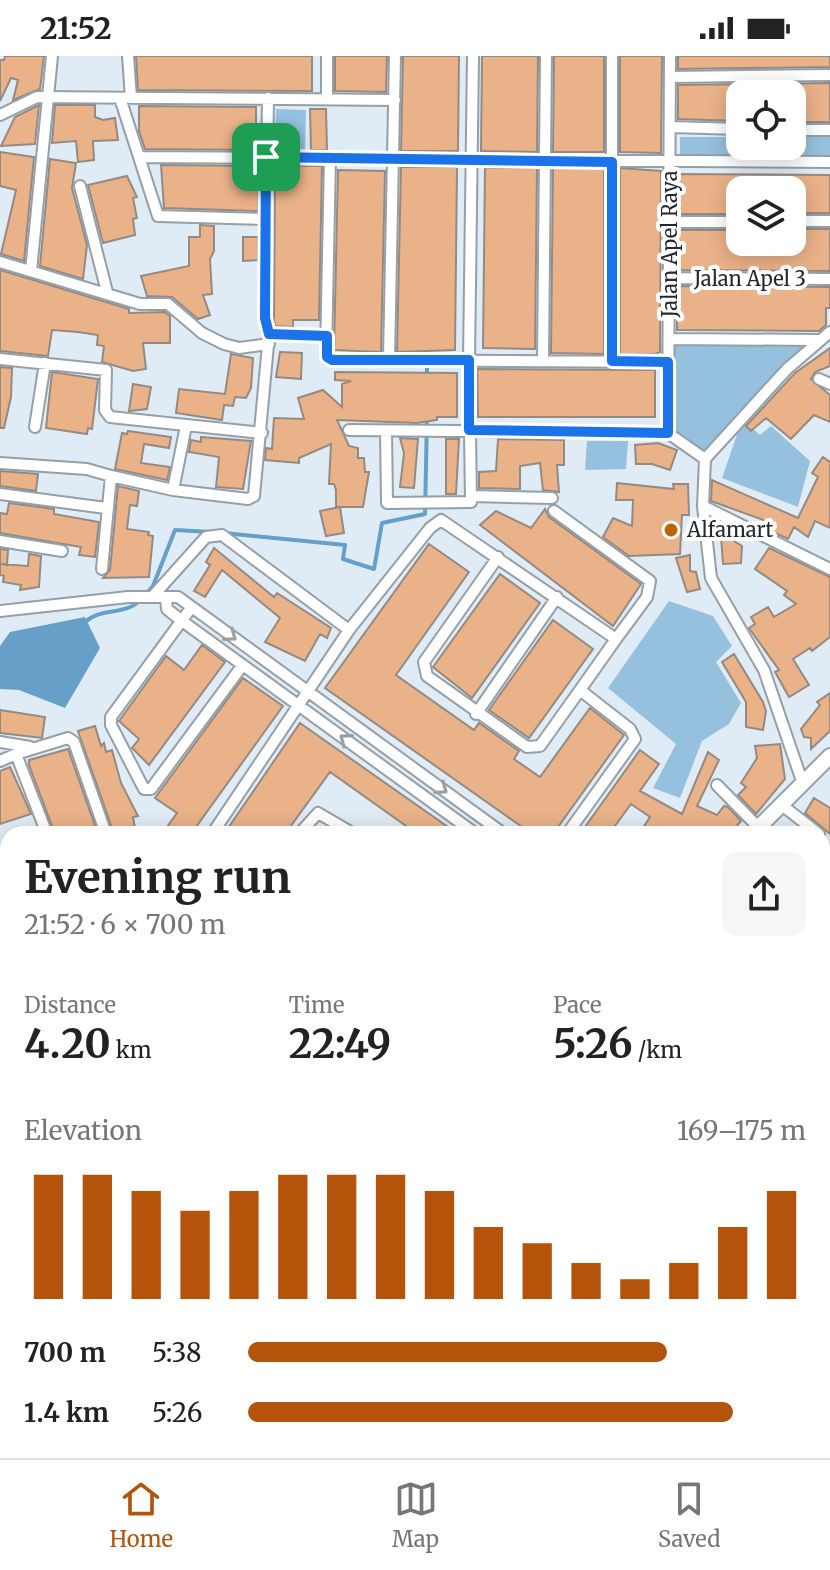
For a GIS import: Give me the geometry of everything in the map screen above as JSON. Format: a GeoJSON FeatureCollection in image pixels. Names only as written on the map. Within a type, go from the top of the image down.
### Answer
{"type":"FeatureCollection","features":[{"type":"Feature","properties":{"kind":"street"},"geometry":{"type":"LineString","coordinates":[[31,271],[52,56]]}},
{"type":"Feature","properties":{"kind":"street"},"geometry":{"type":"LineString","coordinates":[[128,56],[126,98],[139,157],[158,216],[266,219]]}},
{"type":"Feature","properties":{"kind":"street"},"geometry":{"type":"LineString","coordinates":[[327,56],[327,98]]}},
{"type":"Feature","properties":{"kind":"street"},"geometry":{"type":"LineString","coordinates":[[389,359],[395,56]]}},
{"type":"Feature","properties":{"kind":"street"},"geometry":{"type":"LineString","coordinates":[[386,431],[386,501],[390,505],[468,503],[473,496],[469,360],[473,56]]}},
{"type":"Feature","properties":{"kind":"street"},"geometry":{"type":"LineString","coordinates":[[543,359],[546,56]]}},
{"type":"Feature","properties":{"kind":"street"},"geometry":{"type":"LineString","coordinates":[[612,56],[612,361]]}},
{"type":"Feature","properties":{"kind":"street","name":"Jalan Apel Raya"},"geometry":{"type":"LineString","coordinates":[[668,433],[670,56]]}},
{"type":"Feature","properties":{"kind":"street"},"geometry":{"type":"LineString","coordinates":[[670,77],[830,75]]}},
{"type":"Feature","properties":{"kind":"street"},"geometry":{"type":"LineString","coordinates":[[0,115],[31,97],[395,100]]}},
{"type":"Feature","properties":{"kind":"street"},"geometry":{"type":"LineString","coordinates":[[0,463],[87,469],[173,490],[252,498],[262,433],[269,339],[265,318],[268,98]]}},
{"type":"Feature","properties":{"kind":"street"},"geometry":{"type":"LineString","coordinates":[[670,127],[726,129]]}},
{"type":"Feature","properties":{"kind":"street"},"geometry":{"type":"LineString","coordinates":[[806,130],[830,130]]}},
{"type":"Feature","properties":{"kind":"street"},"geometry":{"type":"LineString","coordinates":[[139,157],[830,162]]}},
{"type":"Feature","properties":{"kind":"street"},"geometry":{"type":"LineString","coordinates":[[330,158],[327,357],[332,360],[668,362]]}},
{"type":"Feature","properties":{"kind":"street"},"geometry":{"type":"LineString","coordinates":[[80,186],[107,292]]}},
{"type":"Feature","properties":{"kind":"street"},"geometry":{"type":"LineString","coordinates":[[806,221],[830,221]]}},
{"type":"Feature","properties":{"kind":"street"},"geometry":{"type":"LineString","coordinates":[[670,222],[726,222]]}},
{"type":"Feature","properties":{"kind":"street"},"geometry":{"type":"LineString","coordinates":[[0,262],[140,304],[172,306],[202,333],[239,348],[269,339],[327,336]]}},
{"type":"Feature","properties":{"kind":"street","name":"Jalan Apel 3"},"geometry":{"type":"LineString","coordinates":[[670,278],[830,279]]}},
{"type":"Feature","properties":{"kind":"street"},"geometry":{"type":"LineString","coordinates":[[803,784],[764,670],[711,578],[703,506],[705,459],[818,340],[830,332]]}},
{"type":"Feature","properties":{"kind":"street"},"geometry":{"type":"LineString","coordinates":[[669,339],[818,340]]}},
{"type":"Feature","properties":{"kind":"street"},"geometry":{"type":"LineString","coordinates":[[0,359],[106,370],[105,410],[110,417],[262,433]]}},
{"type":"Feature","properties":{"kind":"street"},"geometry":{"type":"LineString","coordinates":[[35,427],[45,363]]}},
{"type":"Feature","properties":{"kind":"street"},"geometry":{"type":"LineString","coordinates":[[173,490],[186,426]]}},
{"type":"Feature","properties":{"kind":"street"},"geometry":{"type":"LineString","coordinates":[[350,430],[668,433],[705,459]]}},
{"type":"Feature","properties":{"kind":"street"},"geometry":{"type":"LineString","coordinates":[[102,569],[111,476]]}},
{"type":"Feature","properties":{"kind":"street"},"geometry":{"type":"LineString","coordinates":[[0,494],[106,508]]}},
{"type":"Feature","properties":{"kind":"street"},"geometry":{"type":"LineString","coordinates":[[473,496],[552,498]]}},
{"type":"Feature","properties":{"kind":"street"},"geometry":{"type":"LineString","coordinates":[[703,506],[830,569]]}},
{"type":"Feature","properties":{"kind":"street"},"geometry":{"type":"LineString","coordinates":[[498,557],[424,662],[427,676],[476,714],[527,747],[534,748],[540,746],[647,597],[650,581],[554,511]]}},
{"type":"Feature","properties":{"kind":"street"},"geometry":{"type":"LineString","coordinates":[[217,826],[349,630],[436,522],[447,522],[616,639]]}},
{"type":"Feature","properties":{"kind":"street"},"geometry":{"type":"LineString","coordinates":[[152,596],[206,537],[222,535],[349,630]]}},
{"type":"Feature","properties":{"kind":"street"},"geometry":{"type":"LineString","coordinates":[[0,541],[62,551]]}},
{"type":"Feature","properties":{"kind":"street"},"geometry":{"type":"LineString","coordinates":[[0,611],[128,597],[178,597],[493,826]]}},
{"type":"Feature","properties":{"kind":"street"},"geometry":{"type":"LineString","coordinates":[[476,714],[557,597]]}},
{"type":"Feature","properties":{"kind":"street"},"geometry":{"type":"LineString","coordinates":[[166,598],[167,609],[182,621],[465,826]]}},
{"type":"Feature","properties":{"kind":"street"},"geometry":{"type":"LineString","coordinates":[[191,608],[111,717],[111,725],[144,789],[151,789],[242,666]]}},
{"type":"Feature","properties":{"kind":"street"},"geometry":{"type":"LineString","coordinates":[[573,826],[635,739],[630,729],[580,690]]}},
{"type":"Feature","properties":{"kind":"street"},"geometry":{"type":"LineString","coordinates":[[0,761],[31,748],[73,740],[103,826]]}},
{"type":"Feature","properties":{"kind":"street"},"geometry":{"type":"LineString","coordinates":[[0,742],[31,748]]}},
{"type":"Feature","properties":{"kind":"street"},"geometry":{"type":"LineString","coordinates":[[16,754],[44,826]]}},
{"type":"Feature","properties":{"kind":"street"},"geometry":{"type":"LineString","coordinates":[[761,826],[830,756]]}},
{"type":"Feature","properties":{"kind":"street"},"geometry":{"type":"LineString","coordinates":[[717,785],[752,826]]}},
{"type":"Feature","properties":{"kind":"street"},"geometry":{"type":"LineString","coordinates":[[783,806],[809,826]]}},
{"type":"Feature","properties":{"kind":"street"},"geometry":{"type":"LineString","coordinates":[[306,826],[318,813],[340,826]]}},
{"type":"Feature","properties":{"kind":"shaded area"},"geometry":{"type":"Polygon","coordinates":[[[276,109],[306,110],[305,152],[275,151],[276,109]]]}},
{"type":"Feature","properties":{"kind":"shaded area"},"geometry":{"type":"Polygon","coordinates":[[[830,136],[830,159],[806,159],[806,137],[830,136]]]}},
{"type":"Feature","properties":{"kind":"shaded area"},"geometry":{"type":"Polygon","coordinates":[[[680,137],[726,137],[726,158],[680,158],[680,137]]]}},
{"type":"Feature","properties":{"kind":"shaded area"},"geometry":{"type":"Polygon","coordinates":[[[669,339],[818,340],[705,459],[668,433],[669,339]]]}},
{"type":"Feature","properties":{"kind":"shaded area"},"geometry":{"type":"Polygon","coordinates":[[[742,420],[760,435],[771,426],[810,461],[798,507],[722,478],[742,420]]]}},
{"type":"Feature","properties":{"kind":"shaded area"},"geometry":{"type":"Polygon","coordinates":[[[587,441],[628,441],[626,469],[585,470],[587,441]]]}},
{"type":"Feature","properties":{"kind":"shaded area"},"geometry":{"type":"Polygon","coordinates":[[[669,601],[713,616],[732,646],[716,662],[741,703],[729,724],[702,741],[680,798],[653,788],[676,744],[608,688],[669,601]]]}},
{"type":"Feature","properties":{"kind":"shaded area"},"geometry":{"type":"Polygon","coordinates":[[[85,617],[100,648],[65,708],[19,690],[0,689],[0,646],[10,632],[85,617]]]}},
{"type":"Feature","properties":{"kind":"building"},"geometry":{"type":"Polygon","coordinates":[[[5,56],[44,56],[40,89],[13,100],[18,80],[11,78],[0,101],[0,60],[4,60],[5,56]]]}},
{"type":"Feature","properties":{"kind":"building"},"geometry":{"type":"Polygon","coordinates":[[[136,56],[312,56],[312,91],[138,90],[136,56]]]}},
{"type":"Feature","properties":{"kind":"building"},"geometry":{"type":"Polygon","coordinates":[[[335,56],[387,56],[386,92],[335,91],[335,56]]]}},
{"type":"Feature","properties":{"kind":"building"},"geometry":{"type":"Polygon","coordinates":[[[403,56],[459,56],[458,151],[401,151],[403,56]]]}},
{"type":"Feature","properties":{"kind":"building"},"geometry":{"type":"Polygon","coordinates":[[[482,56],[538,56],[537,152],[481,151],[482,56]]]}},
{"type":"Feature","properties":{"kind":"building"},"geometry":{"type":"Polygon","coordinates":[[[554,56],[604,56],[604,152],[553,152],[554,56]]]}},
{"type":"Feature","properties":{"kind":"building"},"geometry":{"type":"Polygon","coordinates":[[[620,56],[662,56],[661,153],[620,152],[620,56]]]}},
{"type":"Feature","properties":{"kind":"building"},"geometry":{"type":"Polygon","coordinates":[[[678,56],[830,56],[830,67],[678,69],[678,56]]]}},
{"type":"Feature","properties":{"kind":"building"},"geometry":{"type":"Polygon","coordinates":[[[806,83],[830,83],[830,122],[806,122],[806,83]]]}},
{"type":"Feature","properties":{"kind":"building"},"geometry":{"type":"Polygon","coordinates":[[[726,84],[726,121],[678,119],[678,85],[726,84]]]}},
{"type":"Feature","properties":{"kind":"building"},"geometry":{"type":"Polygon","coordinates":[[[39,105],[35,144],[1,146],[15,117],[39,105]]]}},
{"type":"Feature","properties":{"kind":"building"},"geometry":{"type":"Polygon","coordinates":[[[55,105],[95,105],[95,117],[103,120],[115,118],[118,140],[93,141],[94,160],[78,162],[76,141],[52,143],[55,105]]]}},
{"type":"Feature","properties":{"kind":"building"},"geometry":{"type":"Polygon","coordinates":[[[139,106],[256,107],[256,150],[145,149],[139,131],[139,106]]]}},
{"type":"Feature","properties":{"kind":"building"},"geometry":{"type":"Polygon","coordinates":[[[310,109],[326,109],[327,150],[311,150],[310,109]]]}},
{"type":"Feature","properties":{"kind":"building"},"geometry":{"type":"Polygon","coordinates":[[[0,152],[34,157],[24,261],[1,254],[16,190],[0,186],[0,152]]]}},
{"type":"Feature","properties":{"kind":"building"},"geometry":{"type":"Polygon","coordinates":[[[50,159],[76,163],[72,188],[87,245],[83,279],[40,266],[50,159]]]}},
{"type":"Feature","properties":{"kind":"building"},"geometry":{"type":"Polygon","coordinates":[[[161,165],[259,166],[258,211],[164,208],[161,165]]]}},
{"type":"Feature","properties":{"kind":"building"},"geometry":{"type":"Polygon","coordinates":[[[275,166],[322,166],[319,320],[293,320],[293,327],[275,326],[274,320],[275,166]]]}},
{"type":"Feature","properties":{"kind":"building"},"geometry":{"type":"Polygon","coordinates":[[[401,167],[457,167],[455,350],[397,352],[401,167]]]}},
{"type":"Feature","properties":{"kind":"building"},"geometry":{"type":"Polygon","coordinates":[[[485,168],[537,168],[535,349],[483,348],[485,168]]]}},
{"type":"Feature","properties":{"kind":"building"},"geometry":{"type":"Polygon","coordinates":[[[553,168],[604,168],[604,354],[551,353],[553,168]]]}},
{"type":"Feature","properties":{"kind":"building"},"geometry":{"type":"Polygon","coordinates":[[[620,168],[661,171],[660,352],[655,354],[620,354],[620,168]]]}},
{"type":"Feature","properties":{"kind":"building"},"geometry":{"type":"Polygon","coordinates":[[[338,170],[385,171],[381,352],[334,350],[338,170]]]}},
{"type":"Feature","properties":{"kind":"building"},"geometry":{"type":"Polygon","coordinates":[[[677,174],[830,175],[830,213],[806,213],[806,176],[726,176],[726,214],[677,214],[677,174]]]}},
{"type":"Feature","properties":{"kind":"building"},"geometry":{"type":"Polygon","coordinates":[[[127,176],[137,197],[133,198],[137,218],[133,219],[135,235],[103,243],[88,185],[127,176]]]}},
{"type":"Feature","properties":{"kind":"building"},"geometry":{"type":"Polygon","coordinates":[[[200,225],[214,226],[214,251],[210,259],[212,294],[203,295],[210,315],[198,319],[172,297],[147,296],[141,276],[189,266],[189,237],[200,237],[200,225]]]}},
{"type":"Feature","properties":{"kind":"building"},"geometry":{"type":"Polygon","coordinates":[[[806,229],[830,229],[830,271],[677,270],[677,230],[726,230],[726,256],[806,256],[806,229]]]}},
{"type":"Feature","properties":{"kind":"building"},"geometry":{"type":"Polygon","coordinates":[[[243,237],[258,237],[258,260],[243,261],[243,237]]]}},
{"type":"Feature","properties":{"kind":"building"},"geometry":{"type":"Polygon","coordinates":[[[0,270],[129,309],[129,313],[165,312],[170,316],[170,343],[143,343],[146,369],[133,371],[102,362],[104,346],[97,345],[98,335],[52,330],[48,356],[0,351],[0,270]]]}},
{"type":"Feature","properties":{"kind":"building"},"geometry":{"type":"Polygon","coordinates":[[[677,286],[830,287],[830,308],[826,308],[826,325],[819,331],[677,330],[677,286]]]}},
{"type":"Feature","properties":{"kind":"building"},"geometry":{"type":"Polygon","coordinates":[[[830,348],[830,366],[815,372],[811,379],[830,395],[830,422],[814,415],[791,439],[766,418],[751,431],[746,426],[795,373],[830,348]]]}},
{"type":"Feature","properties":{"kind":"building"},"geometry":{"type":"Polygon","coordinates":[[[280,352],[302,353],[301,379],[276,377],[280,352]]]}},
{"type":"Feature","properties":{"kind":"building"},"geometry":{"type":"Polygon","coordinates":[[[231,354],[253,358],[251,388],[246,398],[235,397],[233,406],[224,405],[222,420],[176,413],[179,389],[225,394],[231,354]]]}},
{"type":"Feature","properties":{"kind":"building"},"geometry":{"type":"Polygon","coordinates":[[[0,367],[12,368],[11,397],[4,428],[0,428],[0,367]]]}},
{"type":"Feature","properties":{"kind":"building"},"geometry":{"type":"Polygon","coordinates":[[[477,369],[655,370],[655,417],[478,417],[477,369]]]}},
{"type":"Feature","properties":{"kind":"building"},"geometry":{"type":"Polygon","coordinates":[[[52,372],[98,379],[92,429],[88,428],[87,434],[46,428],[52,372]]]}},
{"type":"Feature","properties":{"kind":"building"},"geometry":{"type":"Polygon","coordinates":[[[335,372],[457,373],[457,417],[437,417],[437,420],[417,423],[337,420],[349,446],[358,448],[358,458],[364,458],[365,472],[369,472],[363,507],[336,507],[336,490],[334,484],[329,484],[331,444],[299,458],[299,463],[265,460],[266,448],[272,449],[274,418],[304,419],[298,398],[323,390],[342,407],[342,384],[351,381],[335,380],[335,372]]]}},
{"type":"Feature","properties":{"kind":"building"},"geometry":{"type":"Polygon","coordinates":[[[133,384],[151,387],[147,409],[129,411],[133,384]]]}},
{"type":"Feature","properties":{"kind":"building"},"geometry":{"type":"Polygon","coordinates":[[[128,431],[171,437],[169,448],[144,444],[141,463],[170,467],[167,480],[115,469],[122,433],[127,434],[128,431]]]}},
{"type":"Feature","properties":{"kind":"building"},"geometry":{"type":"Polygon","coordinates":[[[201,437],[251,441],[243,489],[216,487],[219,457],[189,452],[191,440],[201,442],[201,437]]]}},
{"type":"Feature","properties":{"kind":"building"},"geometry":{"type":"Polygon","coordinates":[[[400,438],[418,439],[414,488],[400,487],[404,453],[400,438]]]}},
{"type":"Feature","properties":{"kind":"building"},"geometry":{"type":"Polygon","coordinates":[[[446,439],[459,439],[456,494],[446,494],[446,439]]]}},
{"type":"Feature","properties":{"kind":"building"},"geometry":{"type":"Polygon","coordinates":[[[498,439],[564,440],[564,465],[557,465],[559,492],[543,490],[540,463],[520,466],[520,489],[479,488],[479,472],[496,471],[498,439]]]}},
{"type":"Feature","properties":{"kind":"building"},"geometry":{"type":"Polygon","coordinates":[[[658,443],[677,450],[670,470],[652,464],[636,464],[635,445],[658,443]]]}},
{"type":"Feature","properties":{"kind":"building"},"geometry":{"type":"Polygon","coordinates":[[[823,457],[830,462],[830,528],[815,521],[808,537],[794,527],[788,539],[763,527],[766,521],[711,501],[712,480],[798,518],[818,477],[812,473],[823,457]]]}},
{"type":"Feature","properties":{"kind":"building"},"geometry":{"type":"Polygon","coordinates":[[[0,471],[38,474],[36,491],[0,486],[0,471]]]}},
{"type":"Feature","properties":{"kind":"building"},"geometry":{"type":"Polygon","coordinates":[[[617,483],[674,489],[673,484],[688,484],[689,515],[682,515],[680,554],[629,556],[603,537],[613,518],[632,526],[633,500],[616,500],[617,483]]]}},
{"type":"Feature","properties":{"kind":"building"},"geometry":{"type":"Polygon","coordinates":[[[118,486],[139,491],[137,506],[130,505],[127,529],[149,532],[148,535],[153,536],[149,577],[103,578],[110,570],[118,486]]]}},
{"type":"Feature","properties":{"kind":"building"},"geometry":{"type":"Polygon","coordinates":[[[9,503],[54,509],[54,514],[99,522],[95,557],[79,555],[81,547],[0,533],[0,513],[7,514],[9,503]]]}},
{"type":"Feature","properties":{"kind":"building"},"geometry":{"type":"Polygon","coordinates":[[[340,507],[344,533],[326,536],[320,511],[340,507]]]}},
{"type":"Feature","properties":{"kind":"building"},"geometry":{"type":"Polygon","coordinates":[[[545,509],[549,517],[641,584],[613,626],[480,525],[496,511],[531,528],[545,509]]]}},
{"type":"Feature","properties":{"kind":"building"},"geometry":{"type":"Polygon","coordinates":[[[720,523],[733,530],[734,541],[742,546],[741,563],[723,564],[720,523]]]}},
{"type":"Feature","properties":{"kind":"building"},"geometry":{"type":"Polygon","coordinates":[[[429,544],[469,572],[396,675],[474,730],[479,723],[519,751],[514,759],[540,777],[590,708],[624,735],[559,826],[521,826],[325,688],[429,544]]]}},
{"type":"Feature","properties":{"kind":"building"},"geometry":{"type":"Polygon","coordinates":[[[214,548],[274,597],[277,593],[331,628],[327,638],[320,634],[305,661],[265,642],[280,618],[222,570],[205,597],[194,591],[210,565],[206,562],[214,548]]]}},
{"type":"Feature","properties":{"kind":"building"},"geometry":{"type":"Polygon","coordinates":[[[769,548],[830,577],[830,637],[812,651],[810,648],[793,659],[809,685],[789,697],[775,672],[779,670],[749,628],[755,624],[751,617],[768,607],[774,617],[796,604],[784,595],[787,591],[755,569],[769,548]]]}},
{"type":"Feature","properties":{"kind":"building"},"geometry":{"type":"Polygon","coordinates":[[[0,549],[8,550],[7,564],[28,566],[29,554],[41,556],[39,587],[20,590],[21,585],[3,582],[0,549]]]}},
{"type":"Feature","properties":{"kind":"building"},"geometry":{"type":"Polygon","coordinates":[[[690,555],[690,571],[696,572],[700,589],[687,592],[676,558],[690,555]]]}},
{"type":"Feature","properties":{"kind":"building"},"geometry":{"type":"Polygon","coordinates":[[[500,574],[540,603],[472,698],[433,667],[500,574]]]}},
{"type":"Feature","properties":{"kind":"building"},"geometry":{"type":"Polygon","coordinates":[[[553,620],[593,649],[529,738],[489,710],[553,620]]]}},
{"type":"Feature","properties":{"kind":"building"},"geometry":{"type":"Polygon","coordinates":[[[202,645],[225,662],[149,765],[132,748],[139,739],[119,721],[166,656],[184,670],[202,645]]]}},
{"type":"Feature","properties":{"kind":"building"},"geometry":{"type":"Polygon","coordinates":[[[734,654],[763,702],[766,711],[763,730],[746,727],[746,702],[722,662],[734,654]]]}},
{"type":"Feature","properties":{"kind":"building"},"geometry":{"type":"Polygon","coordinates":[[[243,678],[283,706],[197,826],[168,826],[177,813],[155,798],[243,678]]]}},
{"type":"Feature","properties":{"kind":"building"},"geometry":{"type":"Polygon","coordinates":[[[830,693],[830,731],[811,749],[811,738],[804,737],[801,729],[820,705],[817,702],[830,693]]]}},
{"type":"Feature","properties":{"kind":"building"},"geometry":{"type":"Polygon","coordinates":[[[0,710],[45,717],[42,738],[0,733],[0,710]]]}},
{"type":"Feature","properties":{"kind":"building"},"geometry":{"type":"Polygon","coordinates":[[[300,723],[447,826],[406,826],[330,772],[291,826],[229,826],[300,723]]]}},
{"type":"Feature","properties":{"kind":"building"},"geometry":{"type":"Polygon","coordinates":[[[95,726],[101,746],[104,743],[106,752],[112,750],[121,783],[138,816],[133,817],[135,826],[111,826],[78,731],[95,726]]]}},
{"type":"Feature","properties":{"kind":"building"},"geometry":{"type":"Polygon","coordinates":[[[780,744],[785,779],[756,814],[738,795],[746,787],[741,783],[757,758],[755,746],[780,744]]]}},
{"type":"Feature","properties":{"kind":"building"},"geometry":{"type":"Polygon","coordinates":[[[68,749],[95,826],[52,826],[29,760],[68,749]]]}},
{"type":"Feature","properties":{"kind":"building"},"geometry":{"type":"Polygon","coordinates":[[[640,750],[659,764],[640,791],[682,814],[708,752],[719,760],[697,806],[717,815],[724,806],[728,807],[741,821],[737,826],[644,826],[650,817],[631,804],[615,826],[586,826],[640,750]]]}},
{"type":"Feature","properties":{"kind":"building"},"geometry":{"type":"Polygon","coordinates":[[[10,767],[31,814],[0,824],[0,771],[10,767]]]}},
{"type":"Feature","properties":{"kind":"building"},"geometry":{"type":"Polygon","coordinates":[[[814,798],[830,808],[830,826],[820,826],[805,813],[814,798]]]}},
{"type":"Feature","properties":{"kind":"waterway"},"geometry":{"type":"LineString","coordinates":[[427,346],[427,377]]}},
{"type":"Feature","properties":{"kind":"waterway"},"geometry":{"type":"LineString","coordinates":[[224,533],[345,545],[343,559],[374,569],[382,523],[425,514],[427,418]]}},
{"type":"Feature","properties":{"kind":"waterway"},"geometry":{"type":"LineString","coordinates":[[146,594],[153,586],[175,530],[211,532]]}},
{"type":"Feature","properties":{"kind":"waterway"},"geometry":{"type":"LineString","coordinates":[[85,622],[98,614],[128,608],[140,600]]}},
{"type":"Feature","properties":{"kind":"place","name":"Alfamart"},"geometry":{"type":"Point","coordinates":[671,530]}},
{"type":"Feature","properties":{"kind":"route"},"geometry":{"type":"LineString","coordinates":[[266,157],[612,162],[612,361],[668,362],[668,433],[469,430],[469,360],[332,360],[326,353],[327,336],[269,334],[265,318],[266,157]]}}]}
